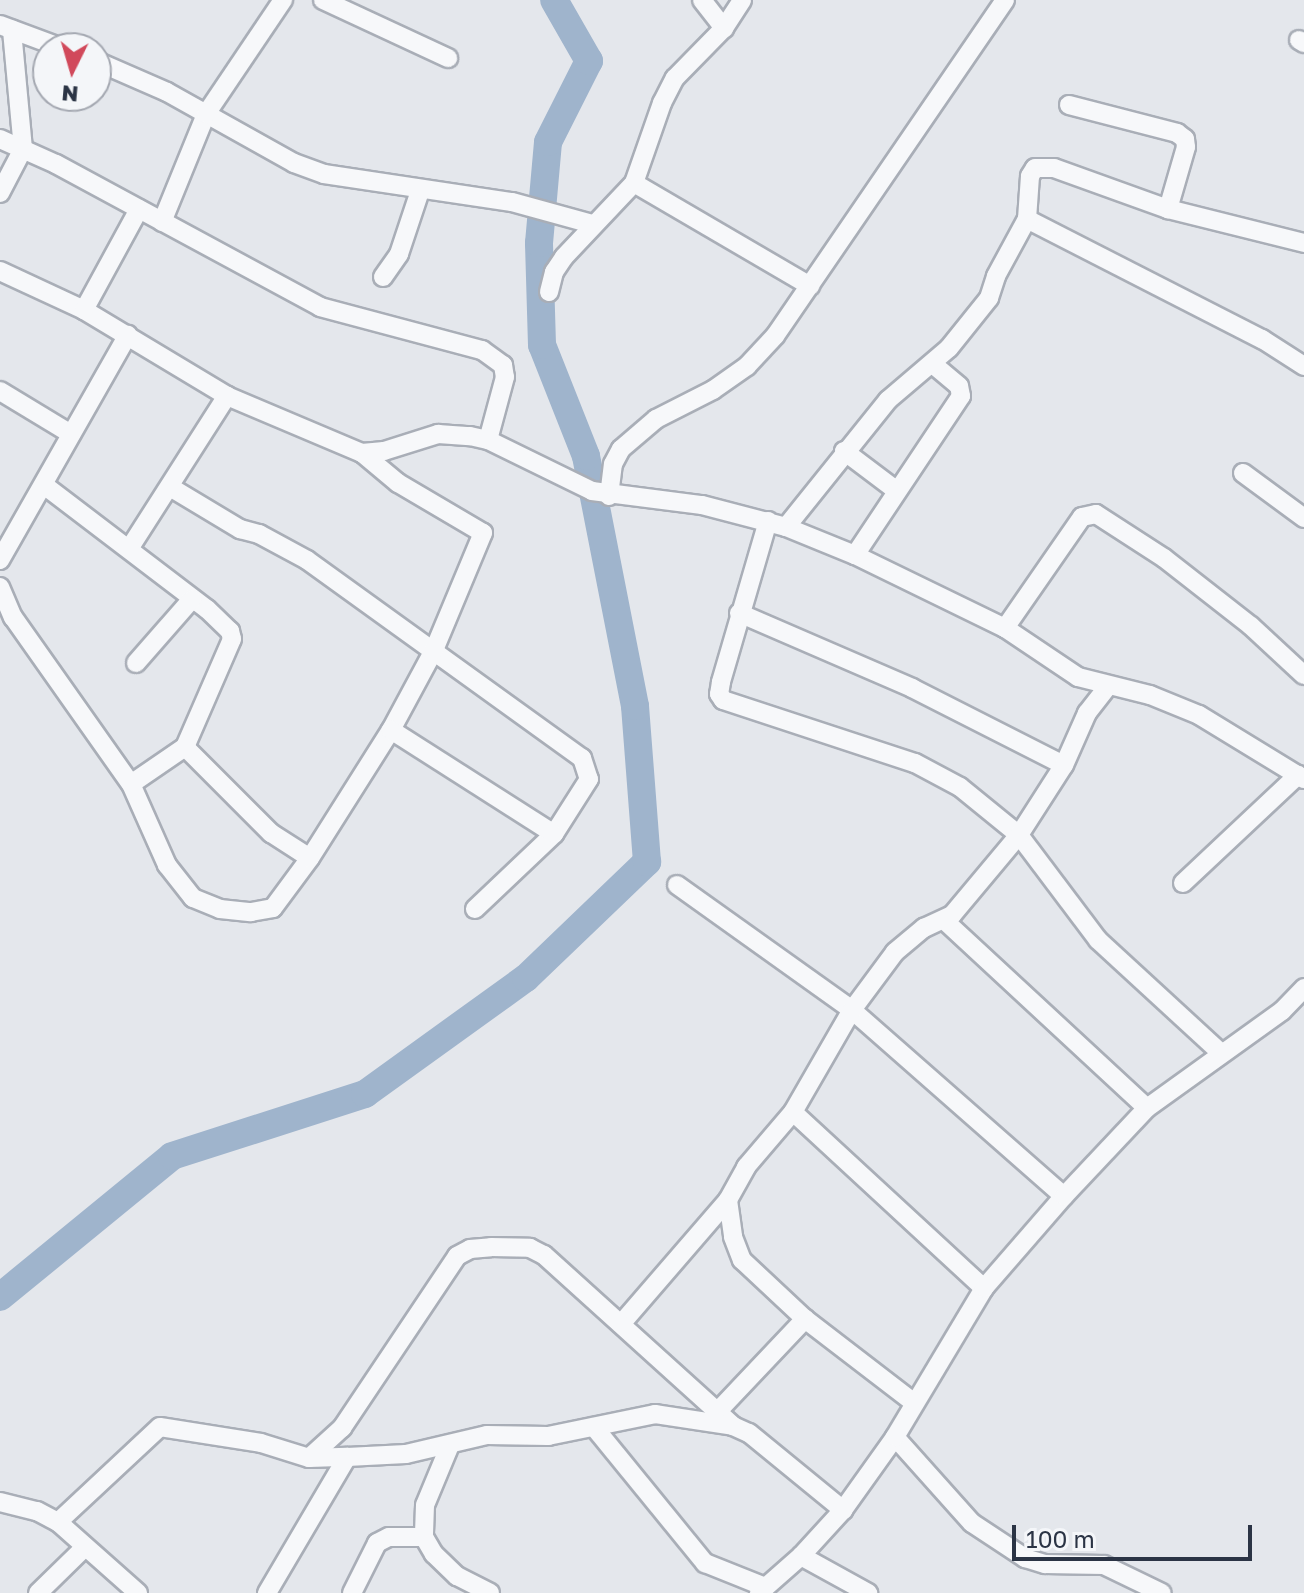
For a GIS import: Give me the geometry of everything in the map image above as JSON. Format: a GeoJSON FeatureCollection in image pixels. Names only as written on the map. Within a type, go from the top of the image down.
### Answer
{"type":"FeatureCollection","features":[{"type":"Feature","properties":{"kind":"street"},"geometry":{"type":"LineString","coordinates":[[162,222],[206,114],[283,0]]}},
{"type":"Feature","properties":{"kind":"street"},"geometry":{"type":"LineString","coordinates":[[323,0],[448,58]]}},
{"type":"Feature","properties":{"kind":"street"},"geometry":{"type":"LineString","coordinates":[[702,0],[724,28]]}},
{"type":"Feature","properties":{"kind":"street"},"geometry":{"type":"LineString","coordinates":[[549,292],[554,272],[592,224],[614,207],[634,183],[662,103],[675,78],[724,28],[742,0]]}},
{"type":"Feature","properties":{"kind":"street"},"geometry":{"type":"LineString","coordinates":[[609,496],[613,464],[621,449],[656,419],[713,390],[747,366],[775,336],[1005,0]]}},
{"type":"Feature","properties":{"kind":"street"},"geometry":{"type":"LineString","coordinates":[[0,193],[23,149],[6,27],[32,37]]}},
{"type":"Feature","properties":{"kind":"street"},"geometry":{"type":"LineString","coordinates":[[112,69],[206,114],[294,163],[324,174],[420,191],[512,202],[592,224]]}},
{"type":"Feature","properties":{"kind":"street"},"geometry":{"type":"LineString","coordinates":[[1069,105],[1177,133],[1185,139],[1186,147],[1168,209]]}},
{"type":"Feature","properties":{"kind":"street"},"geometry":{"type":"LineString","coordinates":[[0,139],[139,209],[320,307],[482,350],[503,365],[505,377],[488,440]]}},
{"type":"Feature","properties":{"kind":"street"},"geometry":{"type":"LineString","coordinates":[[786,527],[888,400],[949,348],[989,298],[996,276],[1027,219],[1030,176],[1041,166],[1168,209],[1304,243]]}},
{"type":"Feature","properties":{"kind":"street"},"geometry":{"type":"LineString","coordinates":[[634,183],[810,286]]}},
{"type":"Feature","properties":{"kind":"street"},"geometry":{"type":"LineString","coordinates":[[383,277],[399,254],[420,191]]}},
{"type":"Feature","properties":{"kind":"street"},"geometry":{"type":"LineString","coordinates":[[84,310],[139,209]]}},
{"type":"Feature","properties":{"kind":"street"},"geometry":{"type":"LineString","coordinates":[[1027,219],[1262,339],[1304,366]]}},
{"type":"Feature","properties":{"kind":"street"},"geometry":{"type":"LineString","coordinates":[[0,271],[84,310],[227,396],[362,453],[398,483],[483,533],[434,650],[391,730],[310,858],[273,908],[251,912],[220,909],[193,898],[167,865],[131,784],[6,623],[0,587]]}},
{"type":"Feature","properties":{"kind":"street"},"geometry":{"type":"LineString","coordinates":[[0,560],[128,335]]}},
{"type":"Feature","properties":{"kind":"street"},"geometry":{"type":"LineString","coordinates":[[855,555],[961,396],[959,386],[932,363]]}},
{"type":"Feature","properties":{"kind":"street"},"geometry":{"type":"LineString","coordinates":[[0,391],[71,434]]}},
{"type":"Feature","properties":{"kind":"street"},"geometry":{"type":"LineString","coordinates":[[129,549],[227,396]]}},
{"type":"Feature","properties":{"kind":"street"},"geometry":{"type":"LineString","coordinates":[[362,453],[384,451],[438,434],[488,440],[609,496],[702,505],[786,527],[855,555],[1005,628],[1078,677],[1107,687],[1150,695],[1199,715],[1301,777],[1183,883]]}},
{"type":"Feature","properties":{"kind":"street"},"geometry":{"type":"LineString","coordinates":[[844,451],[897,491]]}},
{"type":"Feature","properties":{"kind":"street"},"geometry":{"type":"LineString","coordinates":[[1243,473],[1304,518]]}},
{"type":"Feature","properties":{"kind":"street"},"geometry":{"type":"LineString","coordinates":[[44,485],[230,631],[232,639],[185,747],[131,784]]}},
{"type":"Feature","properties":{"kind":"street"},"geometry":{"type":"LineString","coordinates":[[170,487],[240,529],[259,534],[307,560],[582,758],[589,779],[554,834],[475,909]]}},
{"type":"Feature","properties":{"kind":"street"},"geometry":{"type":"LineString","coordinates":[[1005,628],[1082,517],[1096,514],[1164,558],[1251,626],[1304,675]]}},
{"type":"Feature","properties":{"kind":"street"},"geometry":{"type":"LineString","coordinates":[[768,521],[721,682],[719,694],[723,700],[915,763],[960,787],[1019,835],[1098,940],[1220,1052]]}},
{"type":"Feature","properties":{"kind":"street"},"geometry":{"type":"LineString","coordinates":[[136,663],[192,599]]}},
{"type":"Feature","properties":{"kind":"street"},"geometry":{"type":"LineString","coordinates":[[739,613],[912,688],[1064,765]]}},
{"type":"Feature","properties":{"kind":"street"},"geometry":{"type":"LineString","coordinates":[[1078,677],[1087,713]]}},
{"type":"Feature","properties":{"kind":"street"},"geometry":{"type":"LineString","coordinates":[[621,1324],[728,1200],[746,1167],[793,1112],[852,1010],[895,952],[924,928],[945,921],[1019,835],[1064,765],[1087,713],[1107,687]]}},
{"type":"Feature","properties":{"kind":"street"},"geometry":{"type":"LineString","coordinates":[[391,730],[554,834]]}},
{"type":"Feature","properties":{"kind":"street"},"geometry":{"type":"LineString","coordinates":[[185,747],[271,833],[310,858]]}},
{"type":"Feature","properties":{"kind":"street"},"geometry":{"type":"LineString","coordinates":[[677,885],[852,1010],[1064,1196]]}},
{"type":"Feature","properties":{"kind":"street"},"geometry":{"type":"LineString","coordinates":[[945,921],[1147,1108]]}},
{"type":"Feature","properties":{"kind":"street"},"geometry":{"type":"LineString","coordinates":[[594,1427],[705,1563],[762,1590],[801,1556],[843,1510],[895,1437],[913,1402],[984,1288],[1064,1196],[1147,1108],[1220,1052],[1282,1011],[1304,988]]}},
{"type":"Feature","properties":{"kind":"street"},"geometry":{"type":"LineString","coordinates":[[793,1112],[984,1288]]}},
{"type":"Feature","properties":{"kind":"street"},"geometry":{"type":"LineString","coordinates":[[728,1200],[733,1237],[742,1260],[805,1319],[913,1402]]}},
{"type":"Feature","properties":{"kind":"street"},"geometry":{"type":"LineString","coordinates":[[309,1458],[342,1428],[457,1256],[470,1249],[530,1248],[544,1255],[733,1426],[766,1444],[843,1510]]}},
{"type":"Feature","properties":{"kind":"street"},"geometry":{"type":"LineString","coordinates":[[718,1411],[805,1319]]}},
{"type":"Feature","properties":{"kind":"street"},"geometry":{"type":"LineString","coordinates":[[58,1522],[160,1427],[261,1443],[309,1458],[406,1454],[487,1435],[548,1436],[655,1414],[733,1426]]}},
{"type":"Feature","properties":{"kind":"street"},"geometry":{"type":"LineString","coordinates":[[895,1437],[972,1523],[1025,1558],[1045,1564],[1104,1565],[1162,1593]]}},
{"type":"Feature","properties":{"kind":"street"},"geometry":{"type":"LineString","coordinates":[[450,1445],[425,1505],[424,1537],[434,1554],[457,1576],[490,1593]]}},
{"type":"Feature","properties":{"kind":"street"},"geometry":{"type":"LineString","coordinates":[[267,1593],[347,1457]]}},
{"type":"Feature","properties":{"kind":"street"},"geometry":{"type":"LineString","coordinates":[[0,1502],[37,1511],[58,1522],[138,1593]]}},
{"type":"Feature","properties":{"kind":"street"},"geometry":{"type":"LineString","coordinates":[[352,1593],[377,1543],[389,1537],[424,1537]]}},
{"type":"Feature","properties":{"kind":"street"},"geometry":{"type":"LineString","coordinates":[[38,1593],[85,1547]]}},
{"type":"Feature","properties":{"kind":"street"},"geometry":{"type":"LineString","coordinates":[[801,1556],[868,1593]]}},
{"type":"Feature","properties":{"kind":"waterway"},"geometry":{"type":"LineString","coordinates":[[0,1297],[172,1156],[365,1094],[526,978],[647,862],[635,706],[586,456],[542,345],[539,243],[548,142],[589,61],[554,0]]}}]}
